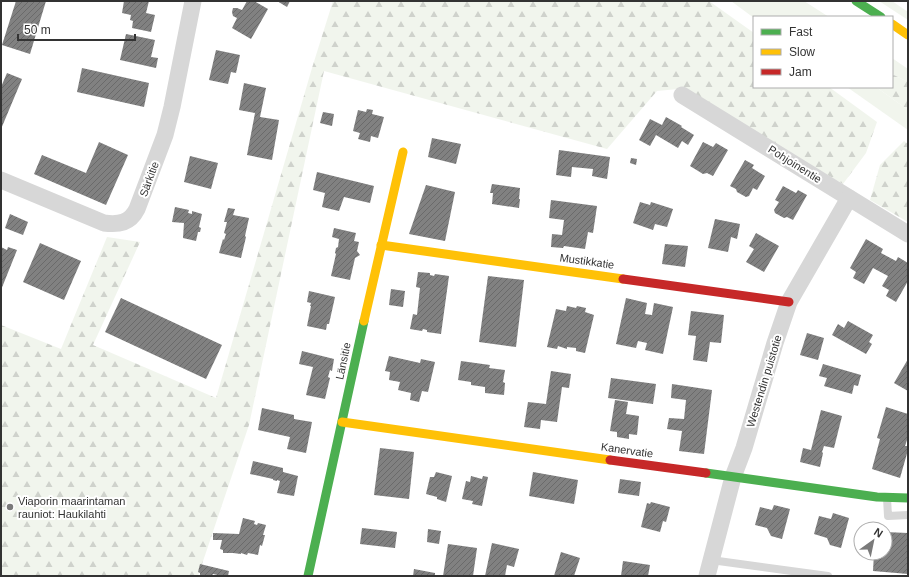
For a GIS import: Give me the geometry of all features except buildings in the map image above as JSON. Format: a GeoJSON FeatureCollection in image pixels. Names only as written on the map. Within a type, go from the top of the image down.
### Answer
{"type":"FeatureCollection","features":[{"type":"Feature","properties":{"kind":"main road"},"geometry":{"type":"LineString","coordinates":[[856,1],[879,16]]}},
{"type":"Feature","properties":{"kind":"main road"},"geometry":{"type":"LineString","coordinates":[[893,25],[908,35]]}},
{"type":"Feature","properties":{"kind":"main road","name":"Länsitie"},"geometry":{"type":"LineString","coordinates":[[308,576],[403,152]]}},
{"type":"Feature","properties":{"kind":"main road","name":"Mustikkatie"},"geometry":{"type":"LineString","coordinates":[[381,245],[788,302]]}},
{"type":"Feature","properties":{"kind":"main road","name":"Kanervatie"},"geometry":{"type":"LineString","coordinates":[[342,422],[877,497],[908,498]]}},
{"type":"Feature","properties":{"kind":"street","name":"Särkitie"},"geometry":{"type":"LineString","coordinates":[[1,180],[104,223],[119,224],[134,216],[165,135],[172,108],[193,1]]}},
{"type":"Feature","properties":{"kind":"street","name":"Pohjoinentie"},"geometry":{"type":"LineString","coordinates":[[682,95],[908,234]]}},
{"type":"Feature","properties":{"kind":"street","name":"Westendin puistotie"},"geometry":{"type":"LineString","coordinates":[[709,568],[733,477],[744,448],[788,302],[849,198]]}},
{"type":"Feature","properties":{"kind":"lane"},"geometry":{"type":"LineString","coordinates":[[887,497],[888,516],[908,515]]}},
{"type":"Feature","properties":{"kind":"lane"},"geometry":{"type":"LineString","coordinates":[[709,568],[828,576]]}},
{"type":"Feature","properties":{"kind":"green space"},"geometry":{"type":"Polygon","coordinates":[[[333,1],[709,1],[753,32],[753,88],[830,88],[877,122],[866,153],[843,184],[678,89],[657,91],[607,149],[324,71],[249,425],[198,576],[1,576],[1,325],[61,349],[107,237],[140,242],[93,345],[216,398],[312,68],[333,1]]]}},
{"type":"Feature","properties":{"kind":"green space"},"geometry":{"type":"Polygon","coordinates":[[[731,1],[804,1],[827,16],[753,16],[753,17],[731,1]]]}},
{"type":"Feature","properties":{"kind":"green space"},"geometry":{"type":"Polygon","coordinates":[[[879,1],[892,1],[908,12],[908,20],[879,1]]]}},
{"type":"Feature","properties":{"kind":"green space"},"geometry":{"type":"Polygon","coordinates":[[[893,59],[908,69],[908,82],[893,74],[893,59]]]}},
{"type":"Feature","properties":{"kind":"green space"},"geometry":{"type":"Polygon","coordinates":[[[893,74],[908,82],[908,110],[877,88],[893,88],[893,74]]]}},
{"type":"Feature","properties":{"kind":"green space"},"geometry":{"type":"Polygon","coordinates":[[[848,88],[877,88],[908,110],[908,130],[848,88]]]}},
{"type":"Feature","properties":{"kind":"green space"},"geometry":{"type":"Polygon","coordinates":[[[904,141],[908,144],[908,222],[870,200],[880,165],[904,141]]]}},
{"type":"Feature","properties":{"kind":"traffic: fast"},"geometry":{"type":"LineString","coordinates":[[856,1],[879,16]]}},
{"type":"Feature","properties":{"kind":"traffic: fast"},"geometry":{"type":"LineString","coordinates":[[308,576],[364,321]]}},
{"type":"Feature","properties":{"kind":"traffic: fast"},"geometry":{"type":"LineString","coordinates":[[706,473],[877,497],[908,498]]}},
{"type":"Feature","properties":{"kind":"traffic: slow"},"geometry":{"type":"LineString","coordinates":[[893,25],[908,35]]}},
{"type":"Feature","properties":{"kind":"traffic: slow"},"geometry":{"type":"LineString","coordinates":[[364,321],[403,152]]}},
{"type":"Feature","properties":{"kind":"traffic: slow"},"geometry":{"type":"LineString","coordinates":[[381,245],[623,279]]}},
{"type":"Feature","properties":{"kind":"traffic: slow"},"geometry":{"type":"LineString","coordinates":[[342,422],[610,460]]}},
{"type":"Feature","properties":{"kind":"traffic: jam"},"geometry":{"type":"LineString","coordinates":[[623,279],[789,302]]}},
{"type":"Feature","properties":{"kind":"traffic: jam"},"geometry":{"type":"LineString","coordinates":[[610,460],[706,473]]}},
{"type":"Feature","properties":{"kind":"place","name":"Viaporin maarintaman rauniot: Haukilahti"},"geometry":{"type":"Point","coordinates":[10,507]}}]}
